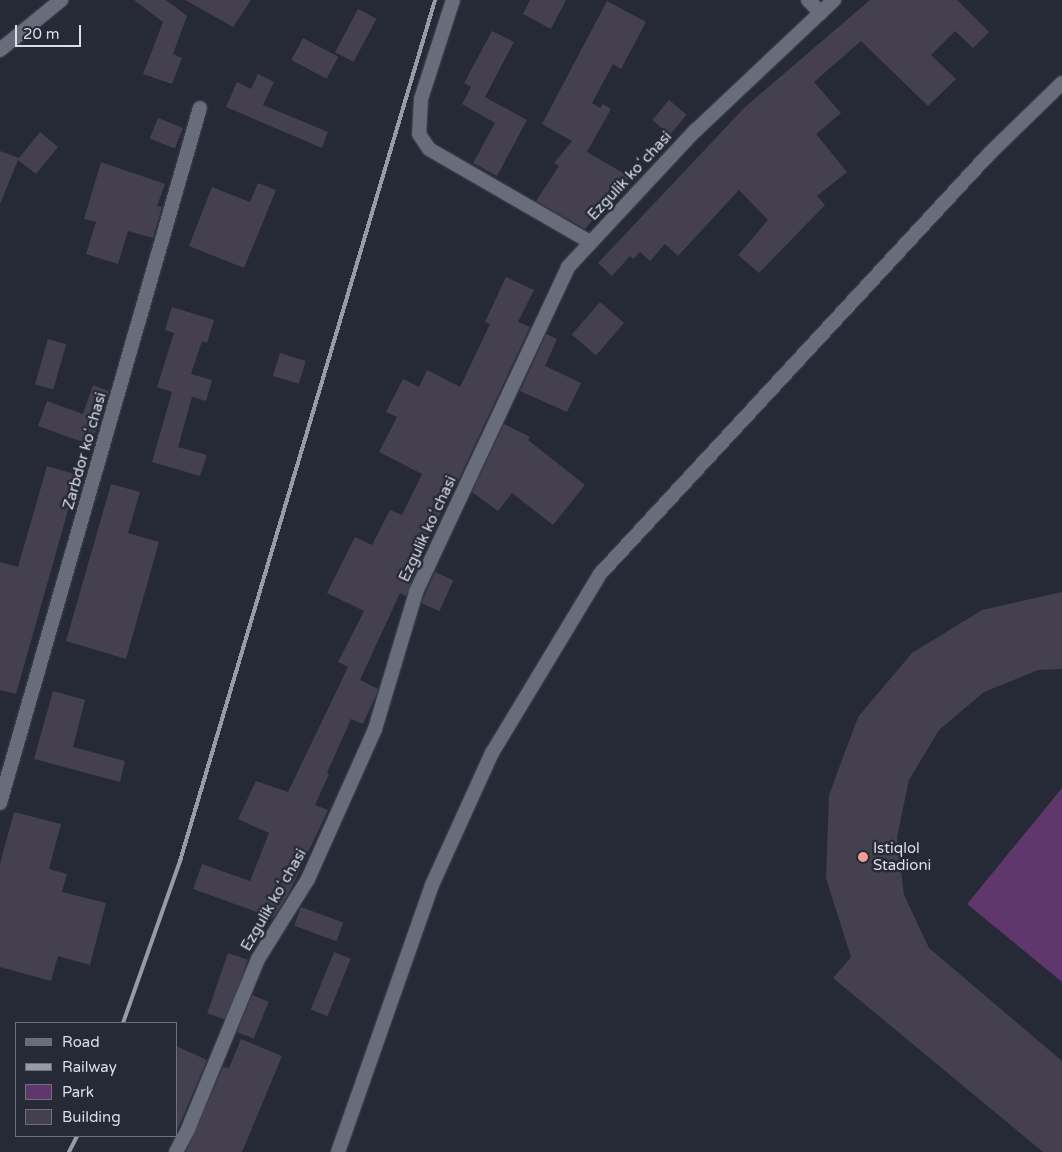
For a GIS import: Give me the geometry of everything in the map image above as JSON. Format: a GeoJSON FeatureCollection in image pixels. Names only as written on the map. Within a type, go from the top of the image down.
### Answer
{"type":"FeatureCollection","features":[{"type":"Feature","properties":{"kind":"street"},"geometry":{"type":"LineString","coordinates":[[0,50],[61,0]]}},
{"type":"Feature","properties":{"kind":"street"},"geometry":{"type":"LineString","coordinates":[[452,0],[421,99],[419,134],[429,149],[590,242]]}},
{"type":"Feature","properties":{"kind":"street"},"geometry":{"type":"LineString","coordinates":[[808,0],[821,13]]}},
{"type":"Feature","properties":{"kind":"street","name":"Ezgulik koʻchasi"},"geometry":{"type":"LineString","coordinates":[[176,1152],[188,1129],[258,959],[308,879],[375,729],[416,592],[568,267],[695,130],[834,0]]}},
{"type":"Feature","properties":{"kind":"street"},"geometry":{"type":"LineString","coordinates":[[338,1152],[432,885],[492,753],[600,574],[989,154],[1062,83]]}},
{"type":"Feature","properties":{"kind":"street","name":"Zarbdor koʻchasi"},"geometry":{"type":"LineString","coordinates":[[0,802],[200,108]]}},
{"type":"Feature","properties":{"kind":"green space"},"geometry":{"type":"Polygon","coordinates":[[[1062,788],[1062,982],[967,904],[1062,788]]]}},
{"type":"Feature","properties":{"kind":"building"},"geometry":{"type":"Polygon","coordinates":[[[134,0],[166,0],[187,16],[173,54],[182,58],[172,84],[143,74],[163,22],[134,0]]]}},
{"type":"Feature","properties":{"kind":"building"},"geometry":{"type":"Polygon","coordinates":[[[185,0],[251,0],[233,27],[185,0]]]}},
{"type":"Feature","properties":{"kind":"building"},"geometry":{"type":"Polygon","coordinates":[[[530,0],[566,0],[551,29],[523,14],[530,0]]]}},
{"type":"Feature","properties":{"kind":"building"},"geometry":{"type":"Polygon","coordinates":[[[870,0],[957,0],[989,32],[973,48],[955,31],[931,55],[956,79],[928,106],[861,41],[814,82],[841,113],[816,134],[847,172],[817,196],[825,205],[759,273],[738,255],[768,220],[739,190],[678,256],[665,244],[650,261],[640,252],[633,259],[630,256],[612,276],[598,263],[745,107],[870,0]]]}},
{"type":"Feature","properties":{"kind":"building"},"geometry":{"type":"Polygon","coordinates":[[[607,1],[646,22],[621,69],[613,64],[592,103],[600,108],[603,104],[611,109],[587,152],[630,177],[585,229],[536,201],[559,166],[554,163],[572,141],[542,124],[607,1]]]}},
{"type":"Feature","properties":{"kind":"building"},"geometry":{"type":"Polygon","coordinates":[[[358,9],[377,19],[354,62],[335,52],[358,9]]]}},
{"type":"Feature","properties":{"kind":"building"},"geometry":{"type":"Polygon","coordinates":[[[492,31],[514,42],[485,97],[527,120],[497,176],[473,163],[495,123],[462,104],[471,87],[464,83],[492,31]]]}},
{"type":"Feature","properties":{"kind":"building"},"geometry":{"type":"Polygon","coordinates":[[[303,38],[338,57],[327,79],[291,60],[303,38]]]}},
{"type":"Feature","properties":{"kind":"building"},"geometry":{"type":"Polygon","coordinates":[[[258,74],[274,82],[263,105],[328,132],[322,148],[226,107],[237,82],[251,89],[258,74]]]}},
{"type":"Feature","properties":{"kind":"building"},"geometry":{"type":"Polygon","coordinates":[[[669,100],[687,115],[670,135],[652,120],[669,100]]]}},
{"type":"Feature","properties":{"kind":"building"},"geometry":{"type":"Polygon","coordinates":[[[158,118],[183,128],[175,149],[150,138],[158,118]]]}},
{"type":"Feature","properties":{"kind":"building"},"geometry":{"type":"Polygon","coordinates":[[[40,132],[58,147],[36,174],[18,160],[0,204],[0,151],[19,158],[40,132]]]}},
{"type":"Feature","properties":{"kind":"building"},"geometry":{"type":"Polygon","coordinates":[[[101,162],[165,184],[157,206],[162,207],[153,238],[128,231],[118,264],[86,254],[96,222],[84,219],[101,162]]]}},
{"type":"Feature","properties":{"kind":"building"},"geometry":{"type":"Polygon","coordinates":[[[258,183],[276,190],[244,268],[189,246],[212,187],[250,202],[258,183]]]}},
{"type":"Feature","properties":{"kind":"building"},"geometry":{"type":"Polygon","coordinates":[[[506,277],[534,290],[518,322],[530,327],[458,481],[420,551],[415,563],[419,565],[406,596],[400,593],[360,680],[378,689],[377,693],[363,724],[351,719],[327,773],[329,774],[315,805],[328,810],[287,897],[273,918],[193,889],[202,864],[250,881],[269,833],[238,819],[256,781],[288,792],[348,667],[338,662],[364,611],[327,593],[355,537],[372,545],[390,510],[402,515],[422,474],[379,452],[397,417],[386,412],[403,379],[419,387],[427,370],[460,387],[490,324],[485,322],[506,277]]]}},
{"type":"Feature","properties":{"kind":"building"},"geometry":{"type":"Polygon","coordinates":[[[600,302],[624,323],[596,355],[572,334],[600,302]]]}},
{"type":"Feature","properties":{"kind":"building"},"geometry":{"type":"Polygon","coordinates":[[[172,307],[214,320],[207,343],[202,341],[191,374],[212,380],[206,401],[192,397],[178,447],[207,455],[200,476],[152,462],[172,392],[157,387],[174,333],[165,330],[172,307]]]}},
{"type":"Feature","properties":{"kind":"building"},"geometry":{"type":"Polygon","coordinates":[[[546,334],[557,339],[545,366],[581,383],[567,412],[520,391],[546,334]]]}},
{"type":"Feature","properties":{"kind":"building"},"geometry":{"type":"Polygon","coordinates":[[[48,339],[66,344],[53,389],[35,384],[48,339]]]}},
{"type":"Feature","properties":{"kind":"building"},"geometry":{"type":"Polygon","coordinates":[[[280,353],[306,361],[299,384],[273,376],[280,353]]]}},
{"type":"Feature","properties":{"kind":"building"},"geometry":{"type":"Polygon","coordinates":[[[93,385],[109,391],[91,445],[38,426],[47,401],[83,414],[93,385]]]}},
{"type":"Feature","properties":{"kind":"building"},"geometry":{"type":"Polygon","coordinates":[[[504,424],[530,437],[528,440],[585,485],[553,525],[512,493],[498,511],[472,492],[504,424]]]}},
{"type":"Feature","properties":{"kind":"building"},"geometry":{"type":"Polygon","coordinates":[[[47,466],[78,475],[16,694],[0,690],[0,562],[18,567],[47,466]]]}},
{"type":"Feature","properties":{"kind":"building"},"geometry":{"type":"Polygon","coordinates":[[[111,484],[140,492],[128,533],[159,542],[126,659],[66,641],[111,484]]]}},
{"type":"Feature","properties":{"kind":"building"},"geometry":{"type":"Polygon","coordinates":[[[435,572],[453,580],[439,611],[421,603],[435,572]]]}},
{"type":"Feature","properties":{"kind":"building","name":"Istiqlol Stadioni"},"geometry":{"type":"Polygon","coordinates":[[[1062,592],[1062,669],[1038,670],[984,692],[939,730],[909,780],[897,837],[904,895],[929,948],[1062,1061],[1062,1152],[1043,1152],[833,978],[851,957],[826,878],[829,795],[858,717],[912,653],[982,610],[1062,592]]]}},
{"type":"Feature","properties":{"kind":"building"},"geometry":{"type":"Polygon","coordinates":[[[53,691],[85,700],[73,747],[125,761],[120,782],[34,759],[53,691]]]}},
{"type":"Feature","properties":{"kind":"building"},"geometry":{"type":"Polygon","coordinates":[[[14,812],[61,824],[49,869],[67,874],[62,892],[106,903],[90,965],[58,956],[51,981],[0,967],[0,864],[14,812]]]}},
{"type":"Feature","properties":{"kind":"building"},"geometry":{"type":"Polygon","coordinates":[[[301,907],[343,922],[336,941],[294,926],[301,907]]]}},
{"type":"Feature","properties":{"kind":"building"},"geometry":{"type":"Polygon","coordinates":[[[334,952],[351,959],[327,1016],[311,1009],[334,952]]]}},
{"type":"Feature","properties":{"kind":"building"},"geometry":{"type":"Polygon","coordinates":[[[228,953],[248,960],[227,1020],[207,1014],[228,953]]]}},
{"type":"Feature","properties":{"kind":"building"},"geometry":{"type":"Polygon","coordinates":[[[252,995],[269,1002],[254,1039],[237,1032],[252,995]]]}},
{"type":"Feature","properties":{"kind":"building"},"geometry":{"type":"Polygon","coordinates":[[[241,1039],[282,1056],[242,1152],[186,1152],[223,1067],[229,1068],[241,1039]]]}},
{"type":"Feature","properties":{"kind":"building"},"geometry":{"type":"Polygon","coordinates":[[[178,1047],[207,1060],[178,1128],[178,1047]]]}},
{"type":"Feature","properties":{"kind":"railway"},"geometry":{"type":"LineString","coordinates":[[123,1022],[180,861],[435,0]]}},
{"type":"Feature","properties":{"kind":"railway"},"geometry":{"type":"LineString","coordinates":[[69,1152],[76,1137]]}},
{"type":"Feature","properties":{"kind":"place","name":"Istiqlol Stadioni"},"geometry":{"type":"Point","coordinates":[863,857]}}]}
